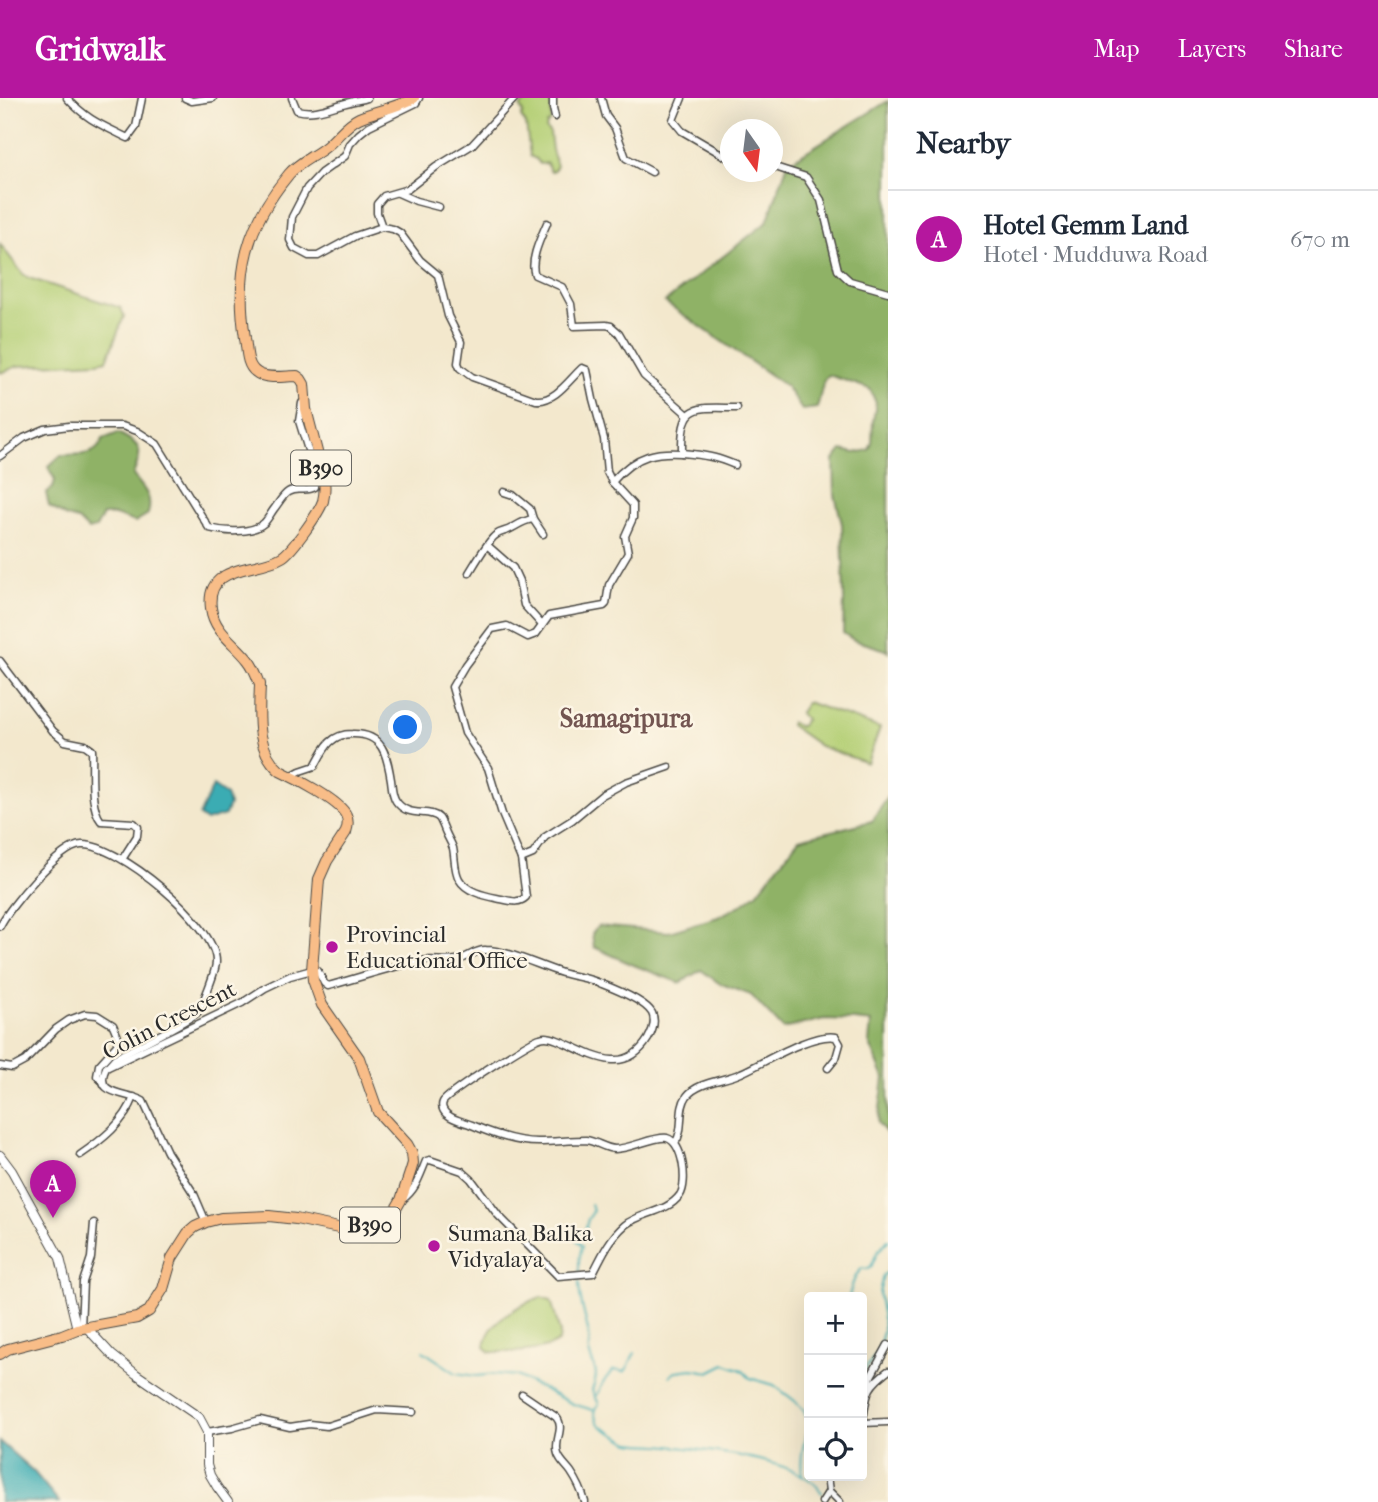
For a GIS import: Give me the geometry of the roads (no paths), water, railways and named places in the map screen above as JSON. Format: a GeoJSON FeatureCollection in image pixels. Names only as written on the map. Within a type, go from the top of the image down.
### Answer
{"type":"FeatureCollection","features":[{"type":"Feature","properties":{"kind":"main road"},"geometry":{"type":"LineString","coordinates":[[306,397],[304,384],[297,376],[263,377],[249,362],[243,320],[242,281],[245,255],[256,222],[289,173],[328,145],[348,125],[362,117],[417,98]]}},
{"type":"Feature","properties":{"kind":"main road","name":"B390"},"geometry":{"type":"LineString","coordinates":[[206,1222],[221,1218],[269,1216],[356,1229],[377,1223],[393,1214],[401,1200],[413,1163],[407,1144],[378,1112],[359,1058],[322,1005],[312,972],[319,879],[346,832],[346,815],[338,804],[280,771],[266,755],[261,738],[258,678],[248,659],[219,629],[211,611],[213,589],[225,575],[274,561],[289,552],[322,503],[324,480],[306,409],[306,397]]}},
{"type":"Feature","properties":{"kind":"main road"},"geometry":{"type":"LineString","coordinates":[[0,1354],[8,1349],[81,1328],[137,1318],[149,1311],[163,1289],[172,1258],[188,1233],[206,1222]]}},
{"type":"Feature","properties":{"kind":"street"},"geometry":{"type":"LineString","coordinates":[[67,98],[80,113],[128,138],[136,127],[142,98]]}},
{"type":"Feature","properties":{"kind":"street"},"geometry":{"type":"LineString","coordinates":[[185,98],[192,101],[213,98]]}},
{"type":"Feature","properties":{"kind":"street"},"geometry":{"type":"LineString","coordinates":[[292,98],[297,110],[307,112],[367,98]]}},
{"type":"Feature","properties":{"kind":"street"},"geometry":{"type":"LineString","coordinates":[[292,776],[315,766],[331,740],[344,734],[362,733],[373,737],[381,745],[389,766],[396,802],[413,813],[432,814],[439,818],[452,845],[458,878],[468,889],[486,896],[522,901],[527,893],[521,859],[502,814],[488,768],[465,733],[452,687],[492,629],[507,626],[528,637],[536,634],[549,616],[604,606],[609,585],[628,554],[625,536],[633,518],[632,505],[612,482],[607,471],[604,439],[587,370],[582,368],[544,401],[471,377],[458,363],[461,342],[448,316],[438,275],[421,260],[400,233],[382,228],[355,236],[318,256],[309,256],[294,248],[290,240],[292,217],[307,188],[321,173],[345,156],[359,134],[369,126],[416,103],[417,98]]}},
{"type":"Feature","properties":{"kind":"street"},"geometry":{"type":"LineString","coordinates":[[382,228],[377,204],[384,196],[408,189],[436,167],[472,145],[515,98]]}},
{"type":"Feature","properties":{"kind":"street"},"geometry":{"type":"LineString","coordinates":[[553,98],[555,117]]}},
{"type":"Feature","properties":{"kind":"street"},"geometry":{"type":"LineString","coordinates":[[601,98],[606,116],[615,128],[626,158],[652,172]]}},
{"type":"Feature","properties":{"kind":"street"},"geometry":{"type":"LineString","coordinates":[[682,98],[673,120],[682,131],[720,153]]}},
{"type":"Feature","properties":{"kind":"street"},"geometry":{"type":"LineString","coordinates":[[783,170],[806,177],[821,200],[838,270],[850,281],[888,292]]}},
{"type":"Feature","properties":{"kind":"street"},"geometry":{"type":"LineString","coordinates":[[398,193],[439,207]]}},
{"type":"Feature","properties":{"kind":"street"},"geometry":{"type":"LineString","coordinates":[[547,223],[537,245],[532,270],[535,275],[562,288],[571,304],[574,326],[606,325],[619,333],[644,376],[688,415]]}},
{"type":"Feature","properties":{"kind":"street"},"geometry":{"type":"LineString","coordinates":[[0,456],[24,438],[45,429],[122,426],[137,431],[157,444],[209,528],[225,532],[255,528],[264,523],[287,492],[295,489],[312,490],[315,487],[316,476],[299,421],[302,403],[306,397]]}},
{"type":"Feature","properties":{"kind":"street"},"geometry":{"type":"LineString","coordinates":[[682,453],[682,436],[688,415],[703,408],[737,408]]}},
{"type":"Feature","properties":{"kind":"street"},"geometry":{"type":"LineString","coordinates":[[612,482],[639,458],[665,452],[715,456],[735,465]]}},
{"type":"Feature","properties":{"kind":"street"},"geometry":{"type":"LineString","coordinates":[[504,492],[513,495],[530,509],[543,534]]}},
{"type":"Feature","properties":{"kind":"street"},"geometry":{"type":"LineString","coordinates":[[469,573],[494,536],[533,519]]}},
{"type":"Feature","properties":{"kind":"street"},"geometry":{"type":"LineString","coordinates":[[488,546],[513,568],[524,605],[542,625]]}},
{"type":"Feature","properties":{"kind":"street"},"geometry":{"type":"LineString","coordinates":[[0,662],[53,731],[65,741],[85,745],[92,750],[93,794],[97,815],[101,821],[134,823],[138,827],[137,836],[123,858]]}},
{"type":"Feature","properties":{"kind":"street"},"geometry":{"type":"LineString","coordinates":[[521,859],[533,854],[545,837],[572,820],[602,795],[626,782],[669,767]]}},
{"type":"Feature","properties":{"kind":"street"},"geometry":{"type":"LineString","coordinates":[[0,926],[5,915],[25,890],[65,852],[82,844],[123,858],[166,890],[200,927],[209,941],[216,962],[197,1014],[115,1058],[106,1068]]}},
{"type":"Feature","properties":{"kind":"street"},"geometry":{"type":"LineString","coordinates":[[312,972],[318,971],[324,983],[331,986],[422,960],[456,961],[479,950],[488,949],[561,973],[600,982],[638,1001],[651,1012],[653,1027],[650,1037],[641,1049],[630,1057],[620,1061],[600,1059],[553,1038],[539,1038],[448,1096],[442,1103],[447,1115],[517,1140],[589,1140],[612,1150],[667,1138],[675,1143],[684,1175],[680,1195],[670,1204],[627,1224],[608,1245],[593,1273],[558,1276],[498,1215],[471,1178],[462,1171],[426,1161],[417,1184],[408,1196],[401,1200]]}},
{"type":"Feature","properties":{"kind":"street","name":"Colin Crescent"},"geometry":{"type":"LineString","coordinates":[[206,1222],[194,1194],[167,1152],[143,1101],[113,1093],[102,1077],[106,1068],[242,1003],[265,988],[290,976],[312,972]]}},
{"type":"Feature","properties":{"kind":"street"},"geometry":{"type":"LineString","coordinates":[[0,1066],[12,1068],[25,1061],[56,1029],[69,1020],[85,1014],[97,1015],[113,1025],[118,1037],[117,1045],[99,1065],[97,1076],[103,1082]]}},
{"type":"Feature","properties":{"kind":"street"},"geometry":{"type":"LineString","coordinates":[[675,1143],[680,1137],[683,1106],[687,1097],[699,1087],[740,1074],[773,1056],[830,1036],[836,1037],[840,1044],[836,1058],[828,1068]]}},
{"type":"Feature","properties":{"kind":"street"},"geometry":{"type":"LineString","coordinates":[[80,1155],[116,1125],[130,1108],[134,1097]]}},
{"type":"Feature","properties":{"kind":"street"},"geometry":{"type":"LineString","coordinates":[[0,1155],[12,1171],[60,1258],[81,1328],[136,1374],[200,1417],[207,1432],[207,1465],[210,1475],[228,1502]]}},
{"type":"Feature","properties":{"kind":"street"},"geometry":{"type":"LineString","coordinates":[[81,1328],[83,1282],[91,1258],[94,1223]]}},
{"type":"Feature","properties":{"kind":"street"},"geometry":{"type":"LineString","coordinates":[[863,1418],[870,1376],[888,1345]]}},
{"type":"Feature","properties":{"kind":"street"},"geometry":{"type":"LineString","coordinates":[[869,1389],[888,1371]]}},
{"type":"Feature","properties":{"kind":"street"},"geometry":{"type":"LineString","coordinates":[[522,1394],[560,1421],[557,1450],[559,1457],[570,1469],[585,1502]]}},
{"type":"Feature","properties":{"kind":"street"},"geometry":{"type":"LineString","coordinates":[[207,1432],[260,1420],[290,1427],[309,1424],[327,1426],[377,1410],[413,1412]]}},
{"type":"Feature","properties":{"kind":"street"},"geometry":{"type":"LineString","coordinates":[[867,1423],[888,1422]]}},
{"type":"Feature","properties":{"kind":"street"},"geometry":{"type":"LineString","coordinates":[[828,1481],[829,1491],[840,1502]]}},
{"type":"Feature","properties":{"kind":"street"},"geometry":{"type":"LineString","coordinates":[[822,1502],[829,1491]]}},
{"type":"Feature","properties":{"kind":"water"},"geometry":{"type":"Polygon","coordinates":[[[213,786],[226,795],[229,805],[225,815],[206,821],[199,816],[213,786]]]}},
{"type":"Feature","properties":{"kind":"water"},"geometry":{"type":"Polygon","coordinates":[[[0,1442],[34,1472],[59,1502],[0,1502],[0,1442]]]}},
{"type":"Feature","properties":{"kind":"waterway"},"geometry":{"type":"LineString","coordinates":[[579,1271],[582,1246],[576,1239],[578,1233],[585,1231],[593,1212],[591,1204]]}},
{"type":"Feature","properties":{"kind":"waterway"},"geometry":{"type":"LineString","coordinates":[[850,1292],[857,1274],[862,1268],[871,1267],[877,1253],[888,1240]]}},
{"type":"Feature","properties":{"kind":"waterway"},"geometry":{"type":"LineString","coordinates":[[867,1367],[878,1351],[883,1332],[879,1294],[883,1275],[888,1272]]}},
{"type":"Feature","properties":{"kind":"waterway"},"geometry":{"type":"LineString","coordinates":[[579,1280],[589,1336],[589,1352],[596,1374],[592,1390],[599,1404],[594,1410],[602,1427],[631,1443],[723,1453],[772,1463],[811,1481],[822,1493]]}},
{"type":"Feature","properties":{"kind":"waterway"},"geometry":{"type":"LineString","coordinates":[[423,1351],[456,1373],[517,1376],[573,1404],[593,1410]]}},
{"type":"Feature","properties":{"kind":"waterway"},"geometry":{"type":"LineString","coordinates":[[595,1398],[607,1377],[614,1370],[624,1372],[635,1353]]}},
{"type":"Feature","properties":{"kind":"waterway"},"geometry":{"type":"LineString","coordinates":[[670,1376],[677,1371],[692,1369],[709,1372],[725,1364],[742,1370],[750,1378],[774,1385],[795,1401],[807,1418]]}},
{"type":"Feature","properties":{"kind":"waterway"},"geometry":{"type":"LineString","coordinates":[[802,1475],[804,1444]]}},
{"type":"Feature","properties":{"kind":"place","name":"Provincial Educational Office"},"geometry":{"type":"Point","coordinates":[332,947]}},
{"type":"Feature","properties":{"kind":"place","name":"Hotel Gemm Land"},"geometry":{"type":"Point","coordinates":[53,1218]}},
{"type":"Feature","properties":{"kind":"place","name":"Sumana Balika Vidyalaya"},"geometry":{"type":"Point","coordinates":[434,1246]}},
{"type":"Feature","properties":{"kind":"district","name":"Samagipura"},"geometry":{"type":"Point","coordinates":[626,718]}}]}
